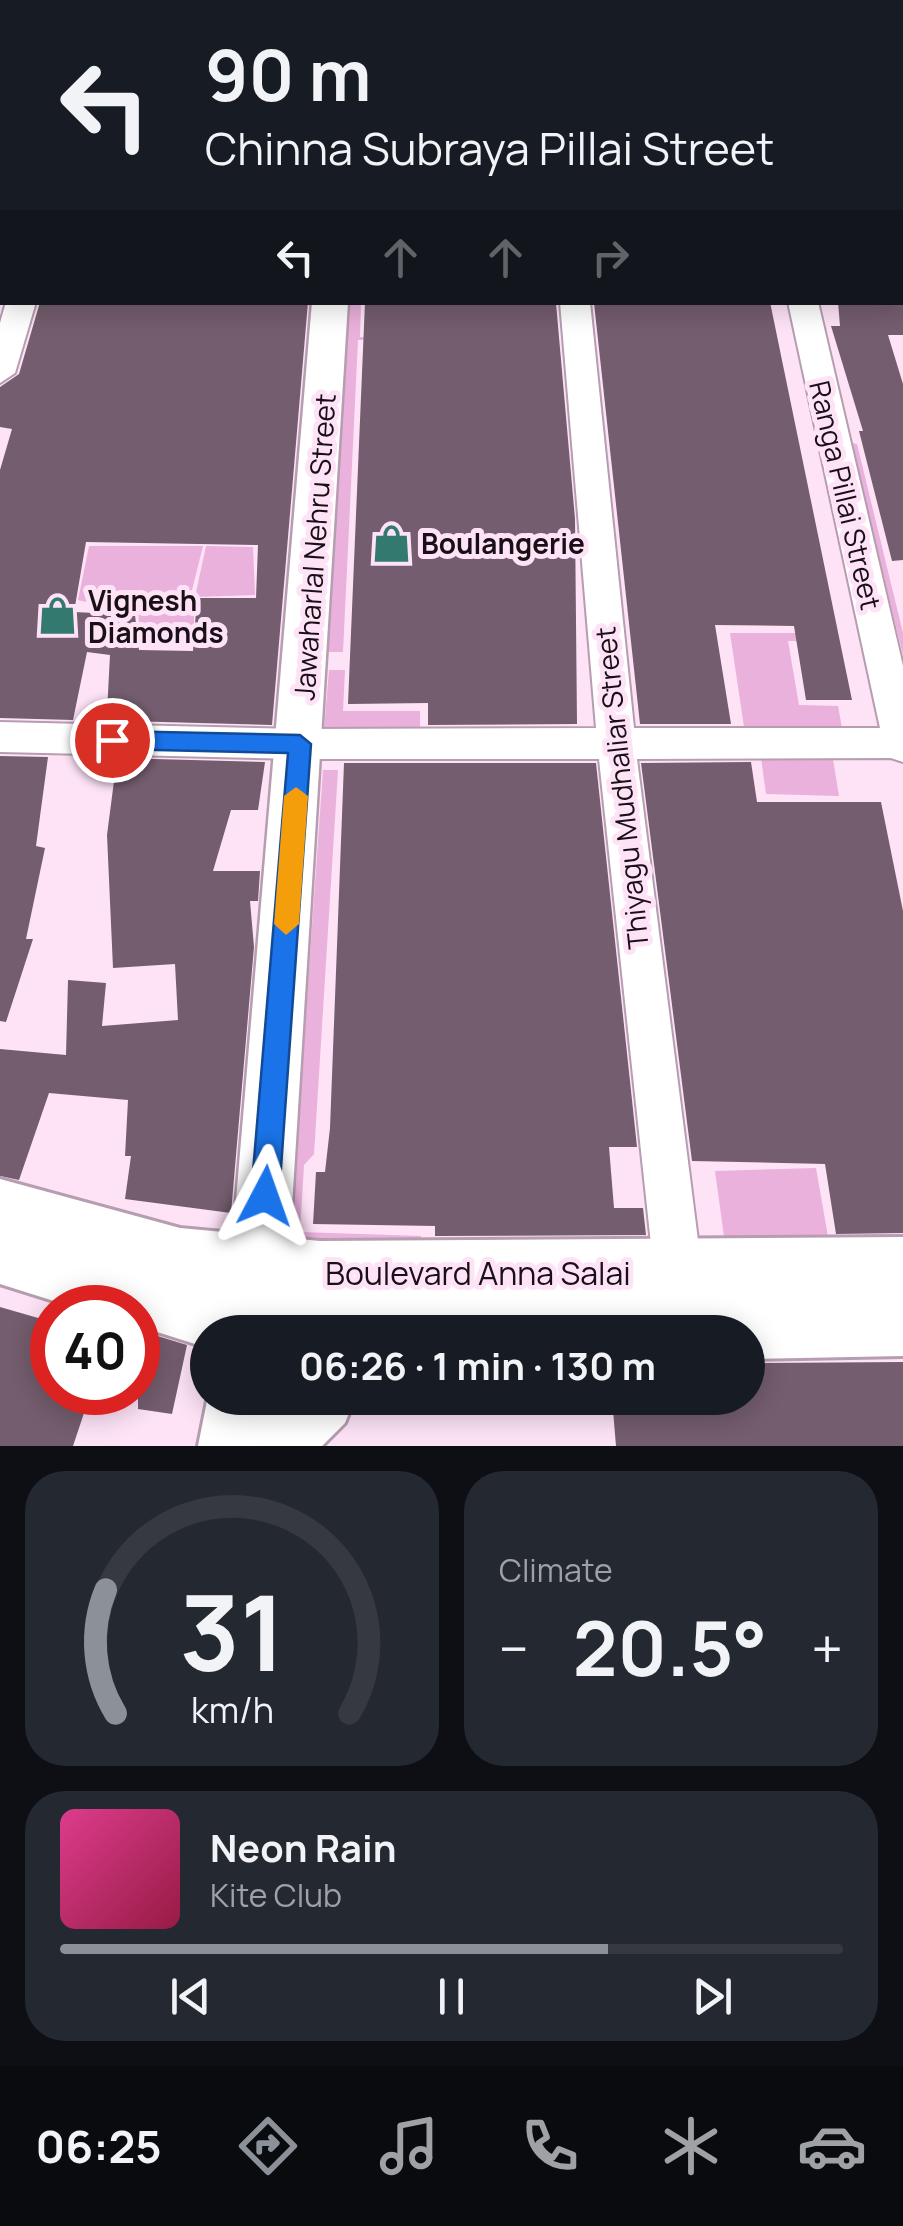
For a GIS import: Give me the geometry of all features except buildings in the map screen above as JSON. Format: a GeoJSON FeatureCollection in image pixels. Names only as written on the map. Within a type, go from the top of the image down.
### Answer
{"type":"FeatureCollection","features":[{"type":"Feature","properties":{"kind":"main road","name":"Boulevard Anna Salai"},"geometry":{"type":"LineString","coordinates":[[0,1211],[180,1261],[284,1312]]}},
{"type":"Feature","properties":{"kind":"main road","name":"Boulevard Anna Salai"},"geometry":{"type":"LineString","coordinates":[[0,1251],[284,1312],[678,1272],[903,1271]]}},
{"type":"Feature","properties":{"kind":"main road","name":"Boulevard Anna Salai"},"geometry":{"type":"LineString","coordinates":[[765,1325],[903,1322]]}},
{"type":"Feature","properties":{"kind":"street"},"geometry":{"type":"LineString","coordinates":[[0,372],[20,305]]}},
{"type":"Feature","properties":{"kind":"street","name":"Jawaharlal Nehru Street"},"geometry":{"type":"LineString","coordinates":[[284,1312],[300,744],[330,305]]}},
{"type":"Feature","properties":{"kind":"street","name":"Thiyagu Mudhaliar Street"},"geometry":{"type":"LineString","coordinates":[[575,305],[615,744],[678,1272]]}},
{"type":"Feature","properties":{"kind":"street","name":"Ranga Pillai Street"},"geometry":{"type":"LineString","coordinates":[[803,305],[903,744]]}},
{"type":"Feature","properties":{"kind":"street"},"geometry":{"type":"LineString","coordinates":[[0,737],[300,744],[903,744]]}},
{"type":"Feature","properties":{"kind":"shaded area"},"geometry":{"type":"Polygon","coordinates":[[[347,305],[361,305],[360,337],[454,339],[358,340],[343,652],[325,652],[347,305]]]}},
{"type":"Feature","properties":{"kind":"shaded area"},"geometry":{"type":"Polygon","coordinates":[[[851,443],[857,444],[903,633],[903,655],[851,443]]]}},
{"type":"Feature","properties":{"kind":"shaded area"},"geometry":{"type":"Polygon","coordinates":[[[89,546],[203,546],[190,598],[150,606],[194,600],[194,644],[140,638],[138,608],[125,611],[78,600],[89,546]]]}},
{"type":"Feature","properties":{"kind":"shaded area"},"geometry":{"type":"Polygon","coordinates":[[[206,546],[253,547],[255,595],[195,597],[206,546]]]}},
{"type":"Feature","properties":{"kind":"shaded area"},"geometry":{"type":"Polygon","coordinates":[[[730,633],[828,633],[829,641],[788,641],[799,705],[838,706],[842,728],[744,727],[730,633]]]}},
{"type":"Feature","properties":{"kind":"shaded area"},"geometry":{"type":"Polygon","coordinates":[[[329,670],[345,670],[343,711],[420,711],[420,729],[324,729],[329,670]]]}},
{"type":"Feature","properties":{"kind":"shaded area"},"geometry":{"type":"Polygon","coordinates":[[[761,758],[833,759],[839,796],[766,794],[761,758]]]}},
{"type":"Feature","properties":{"kind":"shaded area"},"geometry":{"type":"Polygon","coordinates":[[[323,770],[338,770],[314,1154],[304,1165],[300,1232],[421,1236],[421,1257],[289,1256],[323,770]]]}},
{"type":"Feature","properties":{"kind":"shaded area"},"geometry":{"type":"Polygon","coordinates":[[[816,1168],[830,1248],[726,1251],[715,1171],[816,1168]]]}},
{"type":"Feature","properties":{"kind":"slow traffic"},"geometry":{"type":"LineString","coordinates":[[286,924],[296,796]]}},
{"type":"Feature","properties":{"kind":"place","name":"Boulangerie"},"geometry":{"type":"Point","coordinates":[391,543]}},
{"type":"Feature","properties":{"kind":"place","name":"Vignesh Diamonds"},"geometry":{"type":"Point","coordinates":[58,616]}},
{"type":"Feature","properties":{"kind":"route"},"geometry":{"type":"LineString","coordinates":[[112,740],[300,744],[265,1196]]}}]}
